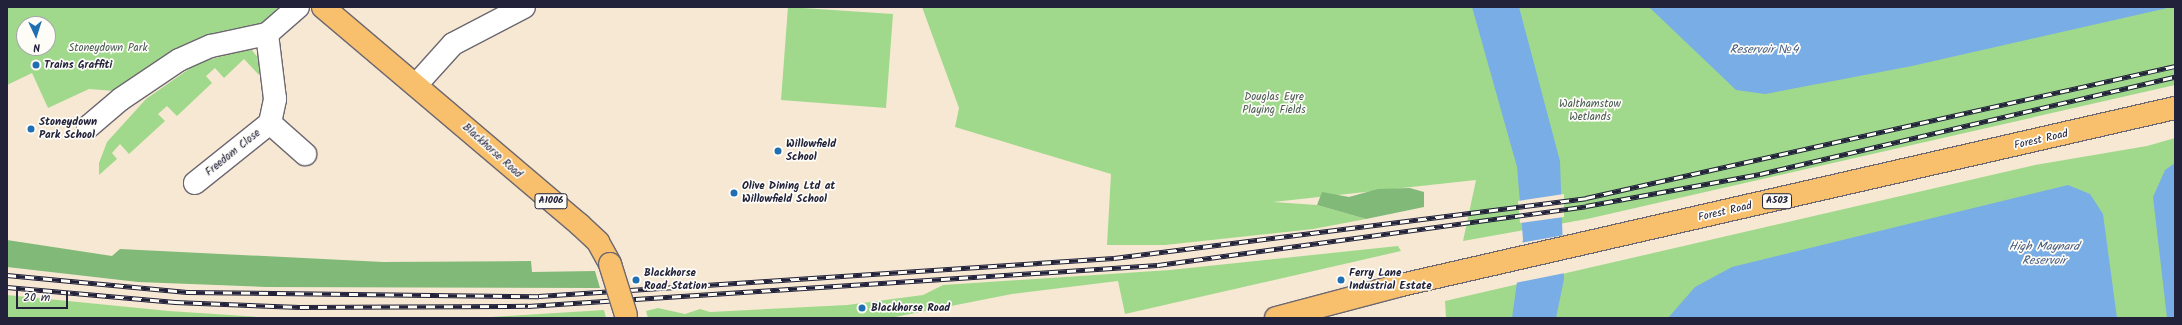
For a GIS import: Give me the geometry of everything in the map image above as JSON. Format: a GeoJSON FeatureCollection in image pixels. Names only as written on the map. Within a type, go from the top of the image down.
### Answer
{"type":"FeatureCollection","features":[{"type":"Feature","properties":{"kind":"main road","name":"Blackhorse Road"},"geometry":{"type":"LineString","coordinates":[[323,7],[580,225],[598,242],[610,264],[627,318]]}},
{"type":"Feature","properties":{"kind":"main road","name":"Forest Road"},"geometry":{"type":"LineString","coordinates":[[1276,318],[1496,264],[2175,108]]}},
{"type":"Feature","properties":{"kind":"street"},"geometry":{"type":"LineString","coordinates":[[88,128],[121,99],[179,60],[211,46],[267,34],[298,7]]}},
{"type":"Feature","properties":{"kind":"street"},"geometry":{"type":"LineString","coordinates":[[416,85],[453,44],[524,7]]}},
{"type":"Feature","properties":{"kind":"street","name":"Freedom Close"},"geometry":{"type":"LineString","coordinates":[[195,183],[270,123],[275,99],[267,34]]}},
{"type":"Feature","properties":{"kind":"street","name":"Freedom Close"},"geometry":{"type":"LineString","coordinates":[[270,123],[305,154]]}},
{"type":"Feature","properties":{"kind":"green space","name":"Stoneydown Park"},"geometry":{"type":"Polygon","coordinates":[[[7,7],[278,7],[270,19],[260,25],[195,41],[115,91],[89,89],[48,108],[32,73],[7,85],[7,7]]]}},
{"type":"Feature","properties":{"kind":"green space"},"geometry":{"type":"Polygon","coordinates":[[[788,7],[893,14],[886,108],[781,100],[788,7]]]}},
{"type":"Feature","properties":{"kind":"green space"},"geometry":{"type":"Polygon","coordinates":[[[922,7],[2175,7],[2175,85],[1587,219],[1463,241],[1476,180],[1273,202],[1317,205],[1366,219],[1313,229],[1165,245],[1107,245],[1111,174],[955,127],[959,108],[922,7]]]}},
{"type":"Feature","properties":{"kind":"green space"},"geometry":{"type":"Polygon","coordinates":[[[251,49],[259,59],[259,75],[244,59],[224,78],[215,68],[206,76],[212,83],[177,116],[167,106],[158,114],[165,121],[129,154],[120,144],[112,153],[117,159],[99,175],[99,163],[107,142],[146,99],[199,62],[251,49]]]}},
{"type":"Feature","properties":{"kind":"green space"},"geometry":{"type":"Polygon","coordinates":[[[2175,138],[2175,318],[1446,318],[1445,301],[2035,165],[2147,146],[2175,138]]]}},
{"type":"Feature","properties":{"kind":"green space"},"geometry":{"type":"Polygon","coordinates":[[[1410,188],[1424,192],[1424,207],[1366,219],[1317,205],[1322,192],[1349,197],[1378,189],[1410,188]]]}},
{"type":"Feature","properties":{"kind":"green space"},"geometry":{"type":"Polygon","coordinates":[[[7,240],[112,256],[120,249],[383,262],[531,261],[532,272],[595,271],[600,288],[266,287],[138,282],[7,267],[7,240]]]}},
{"type":"Feature","properties":{"kind":"green space"},"geometry":{"type":"Polygon","coordinates":[[[1398,246],[1401,251],[1125,314],[1118,281],[1012,294],[890,318],[648,318],[646,311],[658,308],[685,314],[700,309],[710,312],[847,305],[923,295],[943,285],[1170,270],[1398,246]]]}},
{"type":"Feature","properties":{"kind":"green space"},"geometry":{"type":"Polygon","coordinates":[[[7,295],[169,311],[273,318],[7,318],[7,295]]]}},
{"type":"Feature","properties":{"kind":"green space"},"geometry":{"type":"Polygon","coordinates":[[[604,310],[606,318],[406,318],[491,317],[604,310]]]}},
{"type":"Feature","properties":{"kind":"water"},"geometry":{"type":"Polygon","coordinates":[[[1472,7],[1519,7],[1560,161],[1564,279],[1556,318],[1512,318],[1523,239],[1517,167],[1472,7]]]}},
{"type":"Feature","properties":{"kind":"water","name":"Reservoir №4"},"geometry":{"type":"Polygon","coordinates":[[[1649,7],[2172,7],[1912,66],[1765,94],[1736,90],[1649,7]]]}},
{"type":"Feature","properties":{"kind":"water"},"geometry":{"type":"Polygon","coordinates":[[[2175,163],[2175,318],[2167,318],[2153,197],[2165,170],[2175,163]]]}},
{"type":"Feature","properties":{"kind":"water","name":"High Maynard Reservoir"},"geometry":{"type":"Polygon","coordinates":[[[2068,185],[2090,194],[2103,214],[2117,318],[1668,318],[1695,287],[1732,267],[2068,185]]]}},
{"type":"Feature","properties":{"kind":"pier"},"geometry":{"type":"Polygon","coordinates":[[[1564,194],[1564,217],[1520,223],[1518,201],[1564,194]]]}},
{"type":"Feature","properties":{"kind":"pier"},"geometry":{"type":"Polygon","coordinates":[[[1565,235],[1565,273],[1515,283],[1520,243],[1565,235]]]}},
{"type":"Feature","properties":{"kind":"railway"},"geometry":{"type":"LineString","coordinates":[[7,275],[187,292],[539,296],[1114,258],[1586,198],[2175,66]]}},
{"type":"Feature","properties":{"kind":"railway"},"geometry":{"type":"LineString","coordinates":[[7,287],[175,302],[300,307],[528,306],[1158,265],[1586,206],[1760,174],[2175,77]]}},
{"type":"Feature","properties":{"kind":"place","name":"Trains Graffiti"},"geometry":{"type":"Point","coordinates":[36,65]}},
{"type":"Feature","properties":{"kind":"place","name":"Stoneydown Park School"},"geometry":{"type":"Point","coordinates":[31,129]}},
{"type":"Feature","properties":{"kind":"place","name":"Willowfield School"},"geometry":{"type":"Point","coordinates":[778,151]}},
{"type":"Feature","properties":{"kind":"place","name":"Olive Dining Ltd at Willowfield School"},"geometry":{"type":"Point","coordinates":[734,193]}},
{"type":"Feature","properties":{"kind":"place","name":"Blackhorse Road Station"},"geometry":{"type":"Point","coordinates":[636,280]}},
{"type":"Feature","properties":{"kind":"place","name":"Ferry Lane Industrial Estate"},"geometry":{"type":"Point","coordinates":[1341,280]}},
{"type":"Feature","properties":{"kind":"place","name":"Blackhorse Road"},"geometry":{"type":"Point","coordinates":[862,308]}},
{"type":"Feature","properties":{"kind":"park label","name":"Douglas Eyre Playing Fields"},"geometry":{"type":"Point","coordinates":[1274,104]}},
{"type":"Feature","properties":{"kind":"park label","name":"Walthamstow Wetlands"},"geometry":{"type":"Point","coordinates":[1590,111]}}]}
